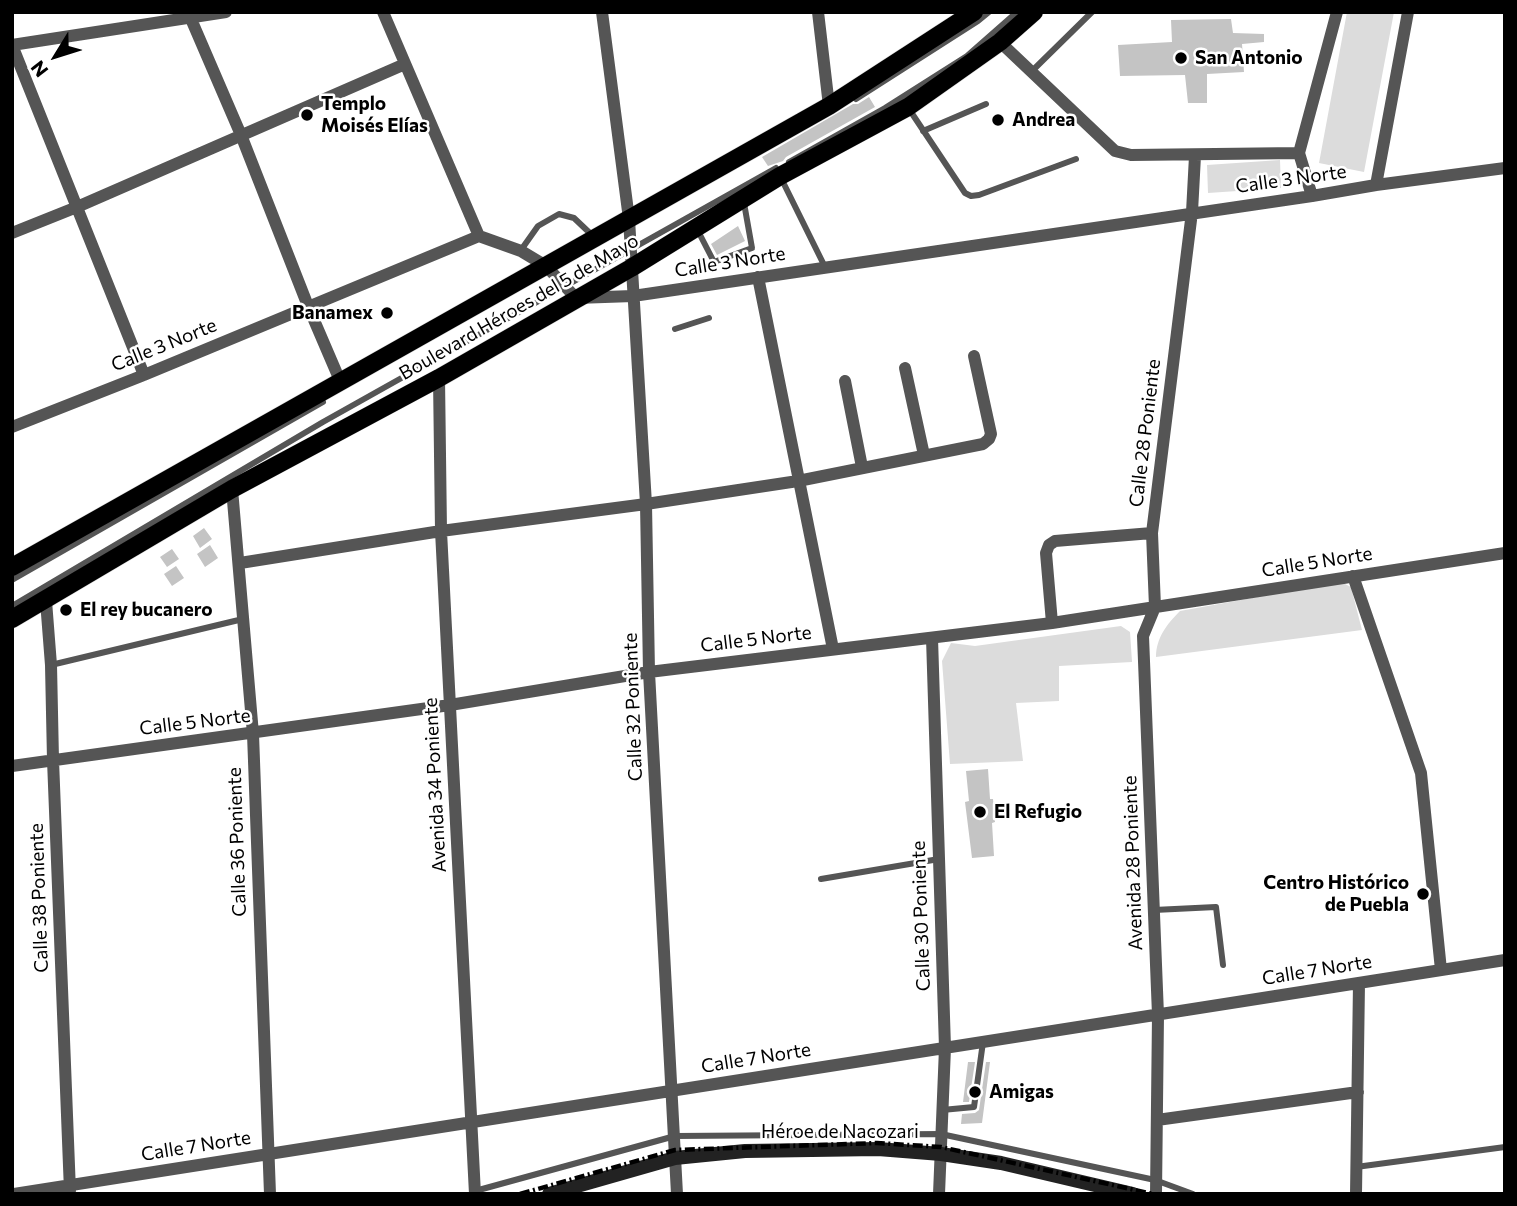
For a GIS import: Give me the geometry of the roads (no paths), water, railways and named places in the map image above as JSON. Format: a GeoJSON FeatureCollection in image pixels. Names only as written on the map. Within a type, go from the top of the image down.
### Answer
{"type":"FeatureCollection","features":[{"type":"Feature","properties":{"kind":"main road","name":"Boulevard Héroes del 5 de Mayo"},"geometry":{"type":"LineString","coordinates":[[12,567],[595,238],[629,222],[829,106],[974,12]]}},
{"type":"Feature","properties":{"kind":"main road","name":"Boulevard Héroes del 5 de Mayo"},"geometry":{"type":"LineString","coordinates":[[12,619],[232,489],[439,378],[570,293],[631,259],[696,228],[780,176],[908,107],[1000,43],[1034,12]]}},
{"type":"Feature","properties":{"kind":"street"},"geometry":{"type":"LineString","coordinates":[[144,375],[12,45],[189,15],[226,12]]}},
{"type":"Feature","properties":{"kind":"street"},"geometry":{"type":"LineString","coordinates":[[383,12],[479,236],[521,251],[547,267],[570,293]]}},
{"type":"Feature","properties":{"kind":"street","name":"Calle 32 Poniente"},"geometry":{"type":"LineString","coordinates":[[602,12],[629,222],[646,505],[649,672],[677,1194]]}},
{"type":"Feature","properties":{"kind":"street"},"geometry":{"type":"LineString","coordinates":[[818,12],[829,106]]}},
{"type":"Feature","properties":{"kind":"street"},"geometry":{"type":"LineString","coordinates":[[1312,196],[1299,153],[1337,12]]}},
{"type":"Feature","properties":{"kind":"street"},"geometry":{"type":"LineString","coordinates":[[1376,185],[1408,12]]}},
{"type":"Feature","properties":{"kind":"street"},"geometry":{"type":"LineString","coordinates":[[189,15],[241,135],[341,383]]}},
{"type":"Feature","properties":{"kind":"street"},"geometry":{"type":"LineString","coordinates":[[1000,43],[1115,151],[1131,155],[1195,156]]}},
{"type":"Feature","properties":{"kind":"street"},"geometry":{"type":"LineString","coordinates":[[12,233],[405,64]]}},
{"type":"Feature","properties":{"kind":"street","name":"Calle 3 Norte"},"geometry":{"type":"LineString","coordinates":[[1195,156],[1299,153]]}},
{"type":"Feature","properties":{"kind":"street","name":"Calle 28 Poniente"},"geometry":{"type":"LineString","coordinates":[[1052,623],[1046,553],[1049,545],[1055,541],[1152,533],[1192,212],[1195,156]]}},
{"type":"Feature","properties":{"kind":"street","name":"Calle 3 Norte"},"geometry":{"type":"LineString","coordinates":[[570,293],[633,296],[1505,168]]}},
{"type":"Feature","properties":{"kind":"street","name":"Calle 3 Norte"},"geometry":{"type":"LineString","coordinates":[[12,427],[479,236]]}},
{"type":"Feature","properties":{"kind":"street"},"geometry":{"type":"LineString","coordinates":[[758,277],[833,649]]}},
{"type":"Feature","properties":{"kind":"street"},"geometry":{"type":"LineString","coordinates":[[240,564],[441,531],[646,505],[798,481],[983,444],[991,434],[974,356]]}},
{"type":"Feature","properties":{"kind":"street"},"geometry":{"type":"LineString","coordinates":[[905,368],[924,455]]}},
{"type":"Feature","properties":{"kind":"street","name":"Avenida 34 Poniente"},"geometry":{"type":"LineString","coordinates":[[439,378],[441,531],[473,1193]]}},
{"type":"Feature","properties":{"kind":"street"},"geometry":{"type":"LineString","coordinates":[[845,381],[862,467]]}},
{"type":"Feature","properties":{"kind":"street","name":"Calle 36 Poniente"},"geometry":{"type":"LineString","coordinates":[[232,489],[253,734],[270,1194]]}},
{"type":"Feature","properties":{"kind":"street","name":"Avenida 28 Poniente"},"geometry":{"type":"LineString","coordinates":[[1152,533],[1155,607],[1143,636],[1158,1015],[1156,1194]]}},
{"type":"Feature","properties":{"kind":"street","name":"Calle 5 Norte"},"geometry":{"type":"LineString","coordinates":[[12,766],[450,705],[649,672],[1052,623],[1505,553]]}},
{"type":"Feature","properties":{"kind":"street"},"geometry":{"type":"LineString","coordinates":[[1353,576],[1421,773],[1441,970]]}},
{"type":"Feature","properties":{"kind":"street","name":"Calle 38 Poniente"},"geometry":{"type":"LineString","coordinates":[[46,601],[51,665],[70,1189]]}},
{"type":"Feature","properties":{"kind":"street","name":"Calle 30 Poniente"},"geometry":{"type":"LineString","coordinates":[[932,638],[945,1048],[939,1194]]}},
{"type":"Feature","properties":{"kind":"street","name":"Calle 7 Norte"},"geometry":{"type":"LineString","coordinates":[[14,1194],[70,1189],[267,1154],[1505,960]]}},
{"type":"Feature","properties":{"kind":"street"},"geometry":{"type":"LineString","coordinates":[[1356,1194],[1359,983]]}},
{"type":"Feature","properties":{"kind":"street"},"geometry":{"type":"LineString","coordinates":[[1157,1120],[1358,1092]]}},
{"type":"Feature","properties":{"kind":"street","name":"Héroe de Nacozari"},"geometry":{"type":"LineString","coordinates":[[549,1194],[675,1158],[745,1151],[852,1149],[941,1154],[1001,1163],[1133,1194]]}},
{"type":"Feature","properties":{"kind":"lane"},"geometry":{"type":"LineString","coordinates":[[12,580],[252,443],[547,267],[863,94],[989,12]]}},
{"type":"Feature","properties":{"kind":"lane"},"geometry":{"type":"LineString","coordinates":[[631,259],[885,108],[967,56],[1017,12]]}},
{"type":"Feature","properties":{"kind":"lane"},"geometry":{"type":"LineString","coordinates":[[1031,72],[1092,12]]}},
{"type":"Feature","properties":{"kind":"lane"},"geometry":{"type":"LineString","coordinates":[[923,131],[986,104]]}},
{"type":"Feature","properties":{"kind":"lane"},"geometry":{"type":"LineString","coordinates":[[908,107],[965,193],[971,196],[1076,159]]}},
{"type":"Feature","properties":{"kind":"lane"},"geometry":{"type":"LineString","coordinates":[[780,176],[825,267]]}},
{"type":"Feature","properties":{"kind":"lane"},"geometry":{"type":"LineString","coordinates":[[696,228],[714,262],[752,248],[743,199]]}},
{"type":"Feature","properties":{"kind":"lane"},"geometry":{"type":"LineString","coordinates":[[521,251],[538,226],[559,214],[574,218],[595,238]]}},
{"type":"Feature","properties":{"kind":"lane"},"geometry":{"type":"LineString","coordinates":[[12,606],[323,422],[570,293]]}},
{"type":"Feature","properties":{"kind":"lane"},"geometry":{"type":"LineString","coordinates":[[676,329],[709,318]]}},
{"type":"Feature","properties":{"kind":"lane"},"geometry":{"type":"LineString","coordinates":[[51,665],[244,619]]}},
{"type":"Feature","properties":{"kind":"lane"},"geometry":{"type":"LineString","coordinates":[[821,879],[939,859]]}},
{"type":"Feature","properties":{"kind":"lane"},"geometry":{"type":"LineString","coordinates":[[1154,910],[1216,907],[1223,965]]}},
{"type":"Feature","properties":{"kind":"lane"},"geometry":{"type":"LineString","coordinates":[[942,1110],[974,1107],[983,1042]]}},
{"type":"Feature","properties":{"kind":"lane"},"geometry":{"type":"LineString","coordinates":[[473,1193],[675,1136],[941,1134],[1156,1180],[1193,1194]]}},
{"type":"Feature","properties":{"kind":"lane"},"geometry":{"type":"LineString","coordinates":[[1356,1167],[1505,1147]]}},
{"type":"Feature","properties":{"kind":"railway"},"geometry":{"type":"LineString","coordinates":[[520,1194],[675,1150],[877,1143],[941,1147],[1153,1194]]}},
{"type":"Feature","properties":{"kind":"place","name":"San Antonio"},"geometry":{"type":"Point","coordinates":[1181,58]}},
{"type":"Feature","properties":{"kind":"place","name":"Templo Moisés Elías"},"geometry":{"type":"Point","coordinates":[307,115]}},
{"type":"Feature","properties":{"kind":"place","name":"Andrea"},"geometry":{"type":"Point","coordinates":[998,120]}},
{"type":"Feature","properties":{"kind":"place","name":"Banamex"},"geometry":{"type":"Point","coordinates":[387,313]}},
{"type":"Feature","properties":{"kind":"place","name":"El rey bucanero"},"geometry":{"type":"Point","coordinates":[66,610]}},
{"type":"Feature","properties":{"kind":"place","name":"El Refugio"},"geometry":{"type":"Point","coordinates":[980,812]}},
{"type":"Feature","properties":{"kind":"place","name":"Centro Histórico de Puebla"},"geometry":{"type":"Point","coordinates":[1423,894]}},
{"type":"Feature","properties":{"kind":"place","name":"Amigas"},"geometry":{"type":"Point","coordinates":[975,1092]}}]}
